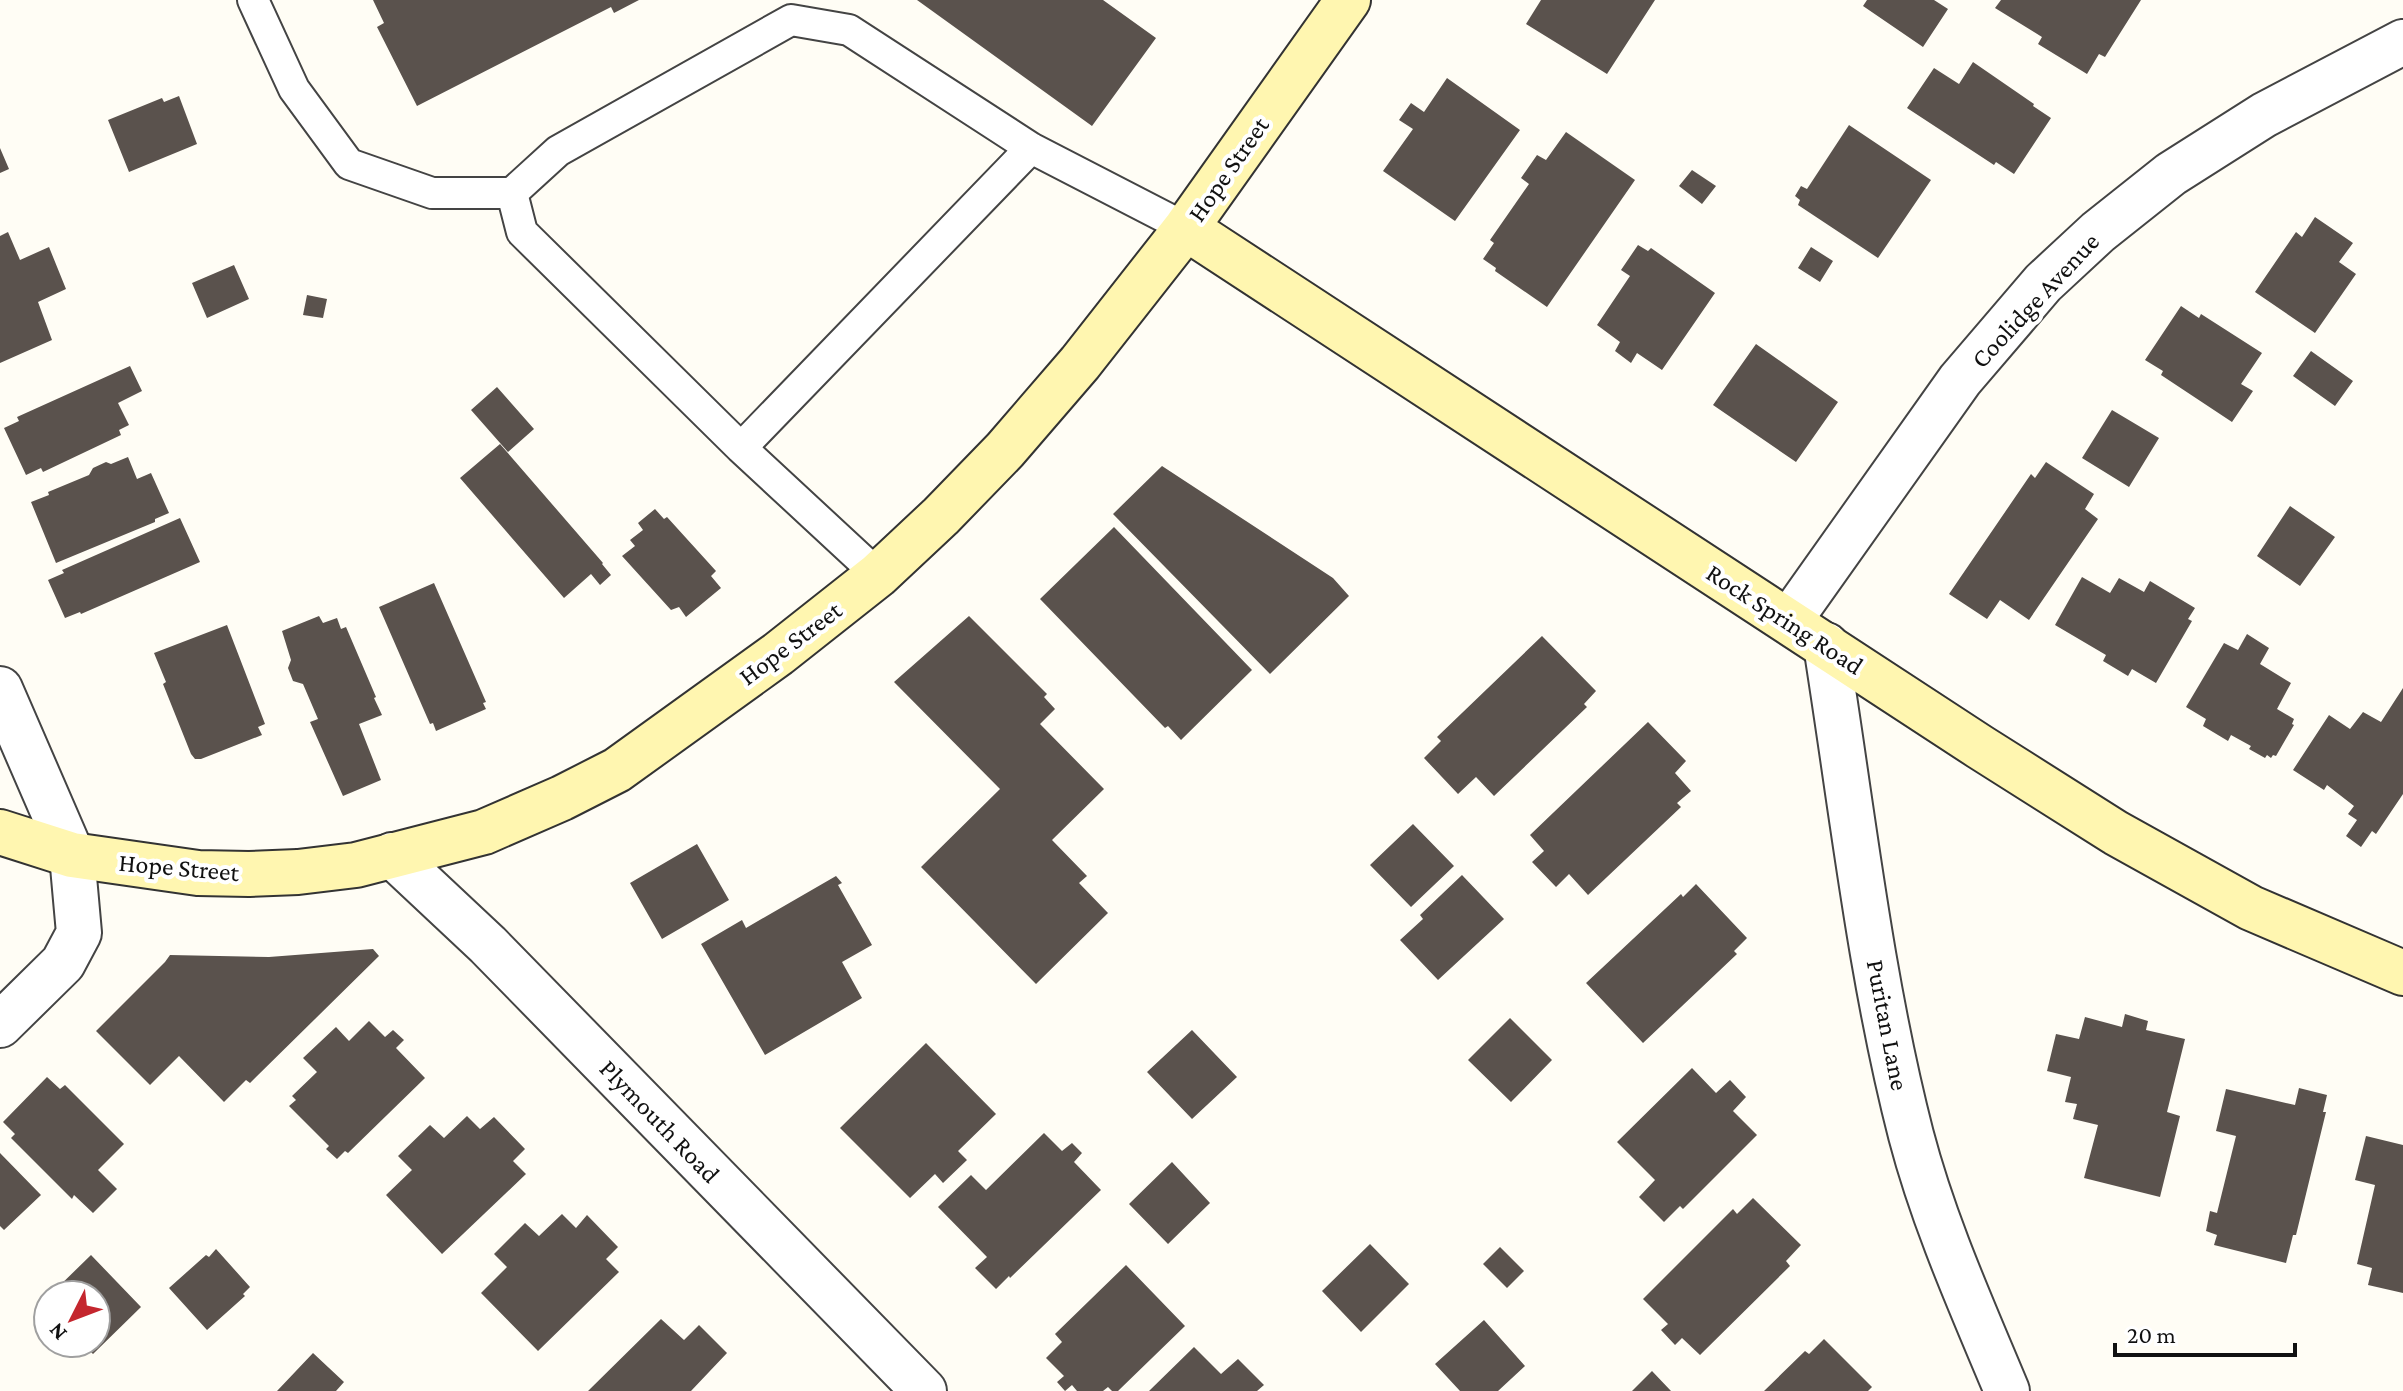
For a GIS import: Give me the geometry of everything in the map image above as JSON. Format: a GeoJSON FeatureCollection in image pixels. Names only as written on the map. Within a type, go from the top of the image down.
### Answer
{"type":"FeatureCollection","features":[{"type":"Feature","properties":{"kind":"main road","name":"Hope Street"},"geometry":{"type":"LineString","coordinates":[[0,832],[72,855],[198,873],[249,874],[356,865],[484,832],[617,770],[778,654],[878,575],[1005,450],[1080,363],[1186,228],[1348,0]]}},
{"type":"Feature","properties":{"kind":"main road","name":"Rock Spring Road"},"geometry":{"type":"LineString","coordinates":[[1186,228],[2116,833],[2251,908],[2403,973]]}},
{"type":"Feature","properties":{"kind":"street","name":"Coolidge Avenue"},"geometry":{"type":"LineString","coordinates":[[1789,621],[1960,380],[2043,283],[2098,232],[2171,174],[2264,115],[2403,42]]}},
{"type":"Feature","properties":{"kind":"street","name":"Puritan Lane"},"geometry":{"type":"LineString","coordinates":[[1826,645],[1880,994],[1912,1137],[1945,1241],[2007,1391]]}},
{"type":"Feature","properties":{"kind":"street"},"geometry":{"type":"LineString","coordinates":[[0,689],[72,855],[79,933],[63,963],[0,1025]]}},
{"type":"Feature","properties":{"kind":"street","name":"Plymouth Road"},"geometry":{"type":"LineString","coordinates":[[392,855],[488,945],[924,1391]]}},
{"type":"Feature","properties":{"kind":"lane"},"geometry":{"type":"LineString","coordinates":[[253,0],[294,89],[349,164],[432,193],[512,193],[558,151],[791,20],[819,12],[1031,148],[1186,228]]}},
{"type":"Feature","properties":{"kind":"lane"},"geometry":{"type":"LineString","coordinates":[[741,448],[1031,148]]}},
{"type":"Feature","properties":{"kind":"lane"},"geometry":{"type":"LineString","coordinates":[[512,193],[522,232],[741,448],[878,575]]}},
{"type":"Feature","properties":{"kind":"building"},"geometry":{"type":"Polygon","coordinates":[[[373,0],[639,0],[614,13],[611,7],[417,106],[377,27],[384,23],[373,0]]]}},
{"type":"Feature","properties":{"kind":"building"},"geometry":{"type":"Polygon","coordinates":[[[917,0],[1103,0],[1156,38],[1092,126],[917,0]]]}},
{"type":"Feature","properties":{"kind":"building"},"geometry":{"type":"Polygon","coordinates":[[[1541,0],[1655,0],[1607,74],[1526,24],[1541,0]]]}},
{"type":"Feature","properties":{"kind":"building"},"geometry":{"type":"Polygon","coordinates":[[[1867,0],[1934,0],[1948,9],[1923,47],[1863,6],[1867,0]]]}},
{"type":"Feature","properties":{"kind":"building"},"geometry":{"type":"Polygon","coordinates":[[[2001,0],[2141,0],[2105,57],[2099,54],[2087,74],[2038,44],[2042,37],[1995,8],[2001,0]]]}},
{"type":"Feature","properties":{"kind":"building"},"geometry":{"type":"Polygon","coordinates":[[[1973,62],[2051,118],[2014,174],[1996,162],[1994,165],[1907,108],[1934,68],[1959,84],[1973,62]]]}},
{"type":"Feature","properties":{"kind":"building"},"geometry":{"type":"Polygon","coordinates":[[[1447,78],[1520,130],[1455,221],[1383,171],[1413,129],[1399,120],[1411,103],[1424,112],[1447,78]]]}},
{"type":"Feature","properties":{"kind":"building"},"geometry":{"type":"Polygon","coordinates":[[[179,96],[197,144],[129,172],[108,120],[162,98],[164,102],[179,96]]]}},
{"type":"Feature","properties":{"kind":"building"},"geometry":{"type":"Polygon","coordinates":[[[1849,125],[1931,180],[1878,258],[1798,205],[1800,200],[1795,196],[1801,186],[1807,189],[1849,125]]]}},
{"type":"Feature","properties":{"kind":"building"},"geometry":{"type":"Polygon","coordinates":[[[1566,132],[1635,180],[1547,307],[1483,259],[1494,243],[1490,240],[1529,184],[1521,178],[1537,155],[1546,160],[1566,132]]]}},
{"type":"Feature","properties":{"kind":"building"},"geometry":{"type":"Polygon","coordinates":[[[0,148],[9,169],[0,173],[0,148]]]}},
{"type":"Feature","properties":{"kind":"building"},"geometry":{"type":"Polygon","coordinates":[[[1692,170],[1716,186],[1702,204],[1679,186],[1692,170]]]}},
{"type":"Feature","properties":{"kind":"building"},"geometry":{"type":"Polygon","coordinates":[[[2315,217],[2353,243],[2339,262],[2356,274],[2315,333],[2255,292],[2296,232],[2302,237],[2315,217]]]}},
{"type":"Feature","properties":{"kind":"building"},"geometry":{"type":"Polygon","coordinates":[[[8,232],[20,260],[49,247],[66,289],[38,302],[52,340],[0,363],[0,236],[8,232]]]}},
{"type":"Feature","properties":{"kind":"building"},"geometry":{"type":"Polygon","coordinates":[[[1638,245],[1648,251],[1651,248],[1715,293],[1662,370],[1637,353],[1631,363],[1615,351],[1620,342],[1597,325],[1630,276],[1621,270],[1638,245]]]}},
{"type":"Feature","properties":{"kind":"building"},"geometry":{"type":"Polygon","coordinates":[[[1811,247],[1833,261],[1820,282],[1798,268],[1811,247]]]}},
{"type":"Feature","properties":{"kind":"building"},"geometry":{"type":"Polygon","coordinates":[[[234,265],[249,299],[207,318],[192,283],[234,265]]]}},
{"type":"Feature","properties":{"kind":"building"},"geometry":{"type":"Polygon","coordinates":[[[307,295],[327,299],[323,318],[303,315],[307,295]]]}},
{"type":"Feature","properties":{"kind":"building"},"geometry":{"type":"Polygon","coordinates":[[[2181,306],[2199,318],[2201,314],[2262,353],[2241,384],[2253,391],[2232,422],[2161,375],[2163,371],[2145,360],[2181,306]]]}},
{"type":"Feature","properties":{"kind":"building"},"geometry":{"type":"Polygon","coordinates":[[[1756,344],[1838,402],[1796,462],[1713,405],[1756,344]]]}},
{"type":"Feature","properties":{"kind":"building"},"geometry":{"type":"Polygon","coordinates":[[[2311,351],[2353,381],[2335,406],[2293,376],[2311,351]]]}},
{"type":"Feature","properties":{"kind":"building"},"geometry":{"type":"Polygon","coordinates":[[[130,366],[142,391],[118,403],[129,425],[119,430],[121,435],[43,472],[41,468],[26,475],[4,428],[19,421],[17,417],[130,366]]]}},
{"type":"Feature","properties":{"kind":"building"},"geometry":{"type":"Polygon","coordinates":[[[497,387],[534,429],[508,452],[471,410],[497,387]]]}},
{"type":"Feature","properties":{"kind":"building"},"geometry":{"type":"Polygon","coordinates":[[[2112,410],[2159,438],[2129,487],[2082,458],[2112,410]]]}},
{"type":"Feature","properties":{"kind":"building"},"geometry":{"type":"Polygon","coordinates":[[[500,444],[603,563],[611,575],[600,585],[591,574],[564,598],[460,478],[500,444]]]}},
{"type":"Feature","properties":{"kind":"building"},"geometry":{"type":"Polygon","coordinates":[[[128,457],[137,479],[151,473],[169,513],[155,519],[155,522],[56,563],[31,502],[89,475],[93,468],[128,457]]]}},
{"type":"Feature","properties":{"kind":"building"},"geometry":{"type":"Polygon","coordinates":[[[2046,462],[2094,494],[2085,509],[2098,519],[2029,620],[2000,600],[1987,619],[1949,594],[2031,474],[2035,478],[2046,462]]]}},
{"type":"Feature","properties":{"kind":"building"},"geometry":{"type":"Polygon","coordinates":[[[1162,466],[1333,578],[1349,596],[1270,674],[1113,514],[1162,466]]]}},
{"type":"Feature","properties":{"kind":"building"},"geometry":{"type":"Polygon","coordinates":[[[2290,506],[2335,537],[2300,586],[2257,556],[2290,506]]]}},
{"type":"Feature","properties":{"kind":"building"},"geometry":{"type":"Polygon","coordinates":[[[655,509],[664,519],[667,517],[716,571],[711,576],[721,588],[686,617],[679,607],[671,610],[622,556],[635,546],[630,540],[643,530],[638,523],[655,509]]]}},
{"type":"Feature","properties":{"kind":"building"},"geometry":{"type":"Polygon","coordinates":[[[180,518],[200,562],[81,614],[65,618],[48,580],[64,573],[62,570],[180,518]]]}},
{"type":"Feature","properties":{"kind":"building"},"geometry":{"type":"Polygon","coordinates":[[[1114,527],[1252,670],[1181,740],[1168,726],[1165,728],[1040,599],[1114,527]]]}},
{"type":"Feature","properties":{"kind":"building"},"geometry":{"type":"Polygon","coordinates":[[[2082,577],[2110,593],[2119,578],[2144,592],[2150,581],[2195,608],[2188,619],[2192,621],[2156,683],[2132,669],[2128,676],[2103,661],[2106,655],[2055,625],[2082,577]]]}},
{"type":"Feature","properties":{"kind":"building"},"geometry":{"type":"Polygon","coordinates":[[[434,583],[486,702],[483,703],[486,709],[436,731],[433,723],[430,724],[379,607],[434,583]]]}},
{"type":"Feature","properties":{"kind":"building"},"geometry":{"type":"Polygon","coordinates":[[[319,616],[323,623],[337,618],[341,629],[346,627],[382,715],[359,724],[381,780],[343,796],[310,722],[318,719],[303,684],[293,681],[288,668],[291,660],[282,631],[319,616]]]}},
{"type":"Feature","properties":{"kind":"building"},"geometry":{"type":"Polygon","coordinates":[[[969,616],[1047,694],[1044,697],[1055,709],[1040,724],[1104,789],[1052,840],[1087,876],[1079,883],[1108,913],[1036,984],[921,867],[1000,789],[894,682],[969,616]]]}},
{"type":"Feature","properties":{"kind":"building"},"geometry":{"type":"Polygon","coordinates":[[[227,625],[265,724],[258,727],[262,735],[195,759],[163,684],[166,682],[154,653],[227,625]]]}},
{"type":"Feature","properties":{"kind":"building"},"geometry":{"type":"Polygon","coordinates":[[[2247,634],[2269,648],[2260,664],[2291,683],[2277,709],[2294,719],[2294,725],[2276,756],[2271,758],[2249,749],[2251,746],[2231,735],[2228,741],[2203,726],[2206,719],[2186,707],[2224,643],[2238,650],[2247,634]]]}},
{"type":"Feature","properties":{"kind":"building"},"geometry":{"type":"Polygon","coordinates":[[[1542,636],[1596,691],[1584,704],[1587,707],[1494,796],[1476,777],[1458,794],[1424,758],[1441,741],[1437,737],[1542,636]]]}},
{"type":"Feature","properties":{"kind":"building"},"geometry":{"type":"Polygon","coordinates":[[[2403,688],[2403,794],[2376,834],[2372,831],[2361,847],[2346,836],[2357,820],[2348,814],[2354,806],[2327,785],[2324,790],[2293,770],[2329,715],[2350,729],[2363,712],[2381,722],[2403,688]]]}},
{"type":"Feature","properties":{"kind":"building"},"geometry":{"type":"Polygon","coordinates":[[[1648,722],[1686,761],[1675,773],[1691,791],[1677,803],[1681,807],[1588,895],[1569,874],[1556,887],[1532,862],[1544,851],[1530,835],[1648,722]]]}},
{"type":"Feature","properties":{"kind":"building"},"geometry":{"type":"Polygon","coordinates":[[[1413,824],[1454,866],[1411,907],[1370,865],[1413,824]]]}},
{"type":"Feature","properties":{"kind":"building"},"geometry":{"type":"Polygon","coordinates":[[[697,844],[729,900],[662,939],[630,883],[697,844]]]}},
{"type":"Feature","properties":{"kind":"building"},"geometry":{"type":"Polygon","coordinates":[[[1462,875],[1504,919],[1438,980],[1400,940],[1423,919],[1420,915],[1462,875]]]}},
{"type":"Feature","properties":{"kind":"building"},"geometry":{"type":"Polygon","coordinates":[[[836,876],[872,945],[842,962],[862,998],[765,1055],[701,944],[742,920],[746,928],[836,876]]]}},
{"type":"Feature","properties":{"kind":"building"},"geometry":{"type":"Polygon","coordinates":[[[1696,884],[1747,938],[1734,951],[1737,954],[1643,1043],[1586,983],[1681,894],[1683,897],[1696,884]]]}},
{"type":"Feature","properties":{"kind":"building"},"geometry":{"type":"Polygon","coordinates":[[[373,949],[379,956],[250,1083],[246,1080],[224,1102],[179,1056],[150,1085],[96,1031],[170,955],[269,957],[373,949]]]}},
{"type":"Feature","properties":{"kind":"building"},"geometry":{"type":"Polygon","coordinates":[[[2125,1014],[2148,1021],[2146,1030],[2185,1039],[2167,1112],[2180,1116],[2160,1197],[2084,1178],[2098,1125],[2073,1119],[2077,1104],[2065,1102],[2071,1077],[2047,1071],[2056,1034],[2079,1039],[2085,1017],[2122,1027],[2125,1014]]]}},
{"type":"Feature","properties":{"kind":"building"},"geometry":{"type":"Polygon","coordinates":[[[1510,1018],[1552,1060],[1511,1102],[1468,1060],[1510,1018]]]}},
{"type":"Feature","properties":{"kind":"building"},"geometry":{"type":"Polygon","coordinates":[[[369,1021],[385,1037],[393,1030],[404,1040],[396,1048],[425,1078],[348,1153],[345,1151],[337,1159],[326,1149],[329,1146],[289,1106],[296,1100],[292,1096],[317,1072],[303,1058],[336,1027],[349,1041],[369,1021]]]}},
{"type":"Feature","properties":{"kind":"building"},"geometry":{"type":"Polygon","coordinates":[[[1192,1030],[1237,1077],[1192,1119],[1147,1072],[1192,1030]]]}},
{"type":"Feature","properties":{"kind":"building"},"geometry":{"type":"Polygon","coordinates":[[[926,1043],[996,1114],[958,1151],[967,1160],[943,1183],[935,1174],[910,1198],[840,1128],[926,1043]]]}},
{"type":"Feature","properties":{"kind":"building"},"geometry":{"type":"Polygon","coordinates":[[[1692,1068],[1716,1093],[1730,1080],[1746,1097],[1733,1111],[1757,1135],[1683,1209],[1680,1206],[1664,1222],[1639,1197],[1655,1180],[1617,1142],[1692,1068]]]}},
{"type":"Feature","properties":{"kind":"building"},"geometry":{"type":"Polygon","coordinates":[[[47,1077],[60,1089],[65,1085],[124,1144],[98,1170],[117,1189],[93,1213],[74,1195],[72,1199],[11,1138],[15,1134],[3,1122],[47,1077]]]}},
{"type":"Feature","properties":{"kind":"building"},"geometry":{"type":"Polygon","coordinates":[[[2299,1088],[2327,1095],[2323,1112],[2326,1112],[2296,1235],[2293,1235],[2286,1263],[2214,1245],[2217,1235],[2206,1231],[2210,1211],[2217,1213],[2236,1136],[2216,1131],[2226,1089],[2295,1105],[2299,1088]]]}},
{"type":"Feature","properties":{"kind":"building"},"geometry":{"type":"Polygon","coordinates":[[[467,1116],[480,1129],[494,1117],[525,1149],[513,1161],[526,1174],[442,1254],[386,1195],[412,1170],[398,1156],[430,1125],[444,1138],[467,1116]]]}},
{"type":"Feature","properties":{"kind":"building"},"geometry":{"type":"Polygon","coordinates":[[[1044,1133],[1062,1151],[1072,1143],[1082,1153],[1074,1162],[1101,1190],[996,1289],[975,1268],[987,1257],[938,1207],[971,1175],[986,1190],[1044,1133]]]}},
{"type":"Feature","properties":{"kind":"building"},"geometry":{"type":"Polygon","coordinates":[[[2366,1136],[2403,1145],[2403,1293],[2368,1285],[2372,1268],[2357,1264],[2375,1185],[2355,1180],[2366,1136]]]}},
{"type":"Feature","properties":{"kind":"building"},"geometry":{"type":"Polygon","coordinates":[[[0,1153],[41,1195],[4,1230],[0,1226],[0,1153]]]}},
{"type":"Feature","properties":{"kind":"building"},"geometry":{"type":"Polygon","coordinates":[[[1172,1162],[1210,1203],[1168,1244],[1129,1204],[1172,1162]]]}},
{"type":"Feature","properties":{"kind":"building"},"geometry":{"type":"Polygon","coordinates":[[[1753,1198],[1801,1245],[1786,1261],[1790,1266],[1700,1355],[1682,1338],[1675,1345],[1661,1330],[1668,1324],[1643,1299],[1733,1209],[1737,1214],[1753,1198]]]}},
{"type":"Feature","properties":{"kind":"building"},"geometry":{"type":"Polygon","coordinates":[[[562,1214],[576,1228],[587,1215],[618,1247],[606,1259],[619,1272],[538,1351],[481,1293],[507,1267],[494,1254],[525,1223],[539,1236],[562,1214]]]}},
{"type":"Feature","properties":{"kind":"building"},"geometry":{"type":"Polygon","coordinates":[[[1370,1244],[1409,1284],[1361,1332],[1322,1291],[1370,1244]]]}},
{"type":"Feature","properties":{"kind":"building"},"geometry":{"type":"Polygon","coordinates":[[[1500,1247],[1524,1271],[1507,1288],[1483,1264],[1500,1247]]]}},
{"type":"Feature","properties":{"kind":"building"},"geometry":{"type":"Polygon","coordinates":[[[216,1249],[250,1287],[243,1294],[245,1296],[207,1330],[169,1288],[216,1249]]]}},
{"type":"Feature","properties":{"kind":"building"},"geometry":{"type":"Polygon","coordinates":[[[91,1255],[141,1307],[112,1335],[112,1279],[66,1279],[91,1255]]]}},
{"type":"Feature","properties":{"kind":"building"},"geometry":{"type":"Polygon","coordinates":[[[1126,1265],[1185,1326],[1118,1391],[1108,1387],[1103,1391],[1077,1391],[1072,1385],[1065,1391],[1057,1382],[1064,1376],[1046,1358],[1062,1342],[1055,1334],[1126,1265]]]}},
{"type":"Feature","properties":{"kind":"building"},"geometry":{"type":"Polygon","coordinates":[[[661,1319],[684,1340],[699,1325],[727,1353],[691,1391],[588,1391],[661,1319]]]}},
{"type":"Feature","properties":{"kind":"building"},"geometry":{"type":"Polygon","coordinates":[[[1484,1320],[1525,1366],[1498,1391],[1460,1391],[1435,1364],[1484,1320]]]}},
{"type":"Feature","properties":{"kind":"building"},"geometry":{"type":"Polygon","coordinates":[[[1824,1339],[1872,1387],[1868,1391],[1764,1391],[1805,1351],[1809,1354],[1824,1339]]]}},
{"type":"Feature","properties":{"kind":"building"},"geometry":{"type":"Polygon","coordinates":[[[1194,1347],[1221,1374],[1238,1359],[1264,1385],[1257,1391],[1149,1391],[1194,1347]]]}},
{"type":"Feature","properties":{"kind":"building"},"geometry":{"type":"Polygon","coordinates":[[[313,1353],[344,1382],[336,1391],[277,1391],[313,1353]]]}},
{"type":"Feature","properties":{"kind":"building"},"geometry":{"type":"Polygon","coordinates":[[[1652,1371],[1671,1391],[1632,1391],[1652,1371]]]}}]}
